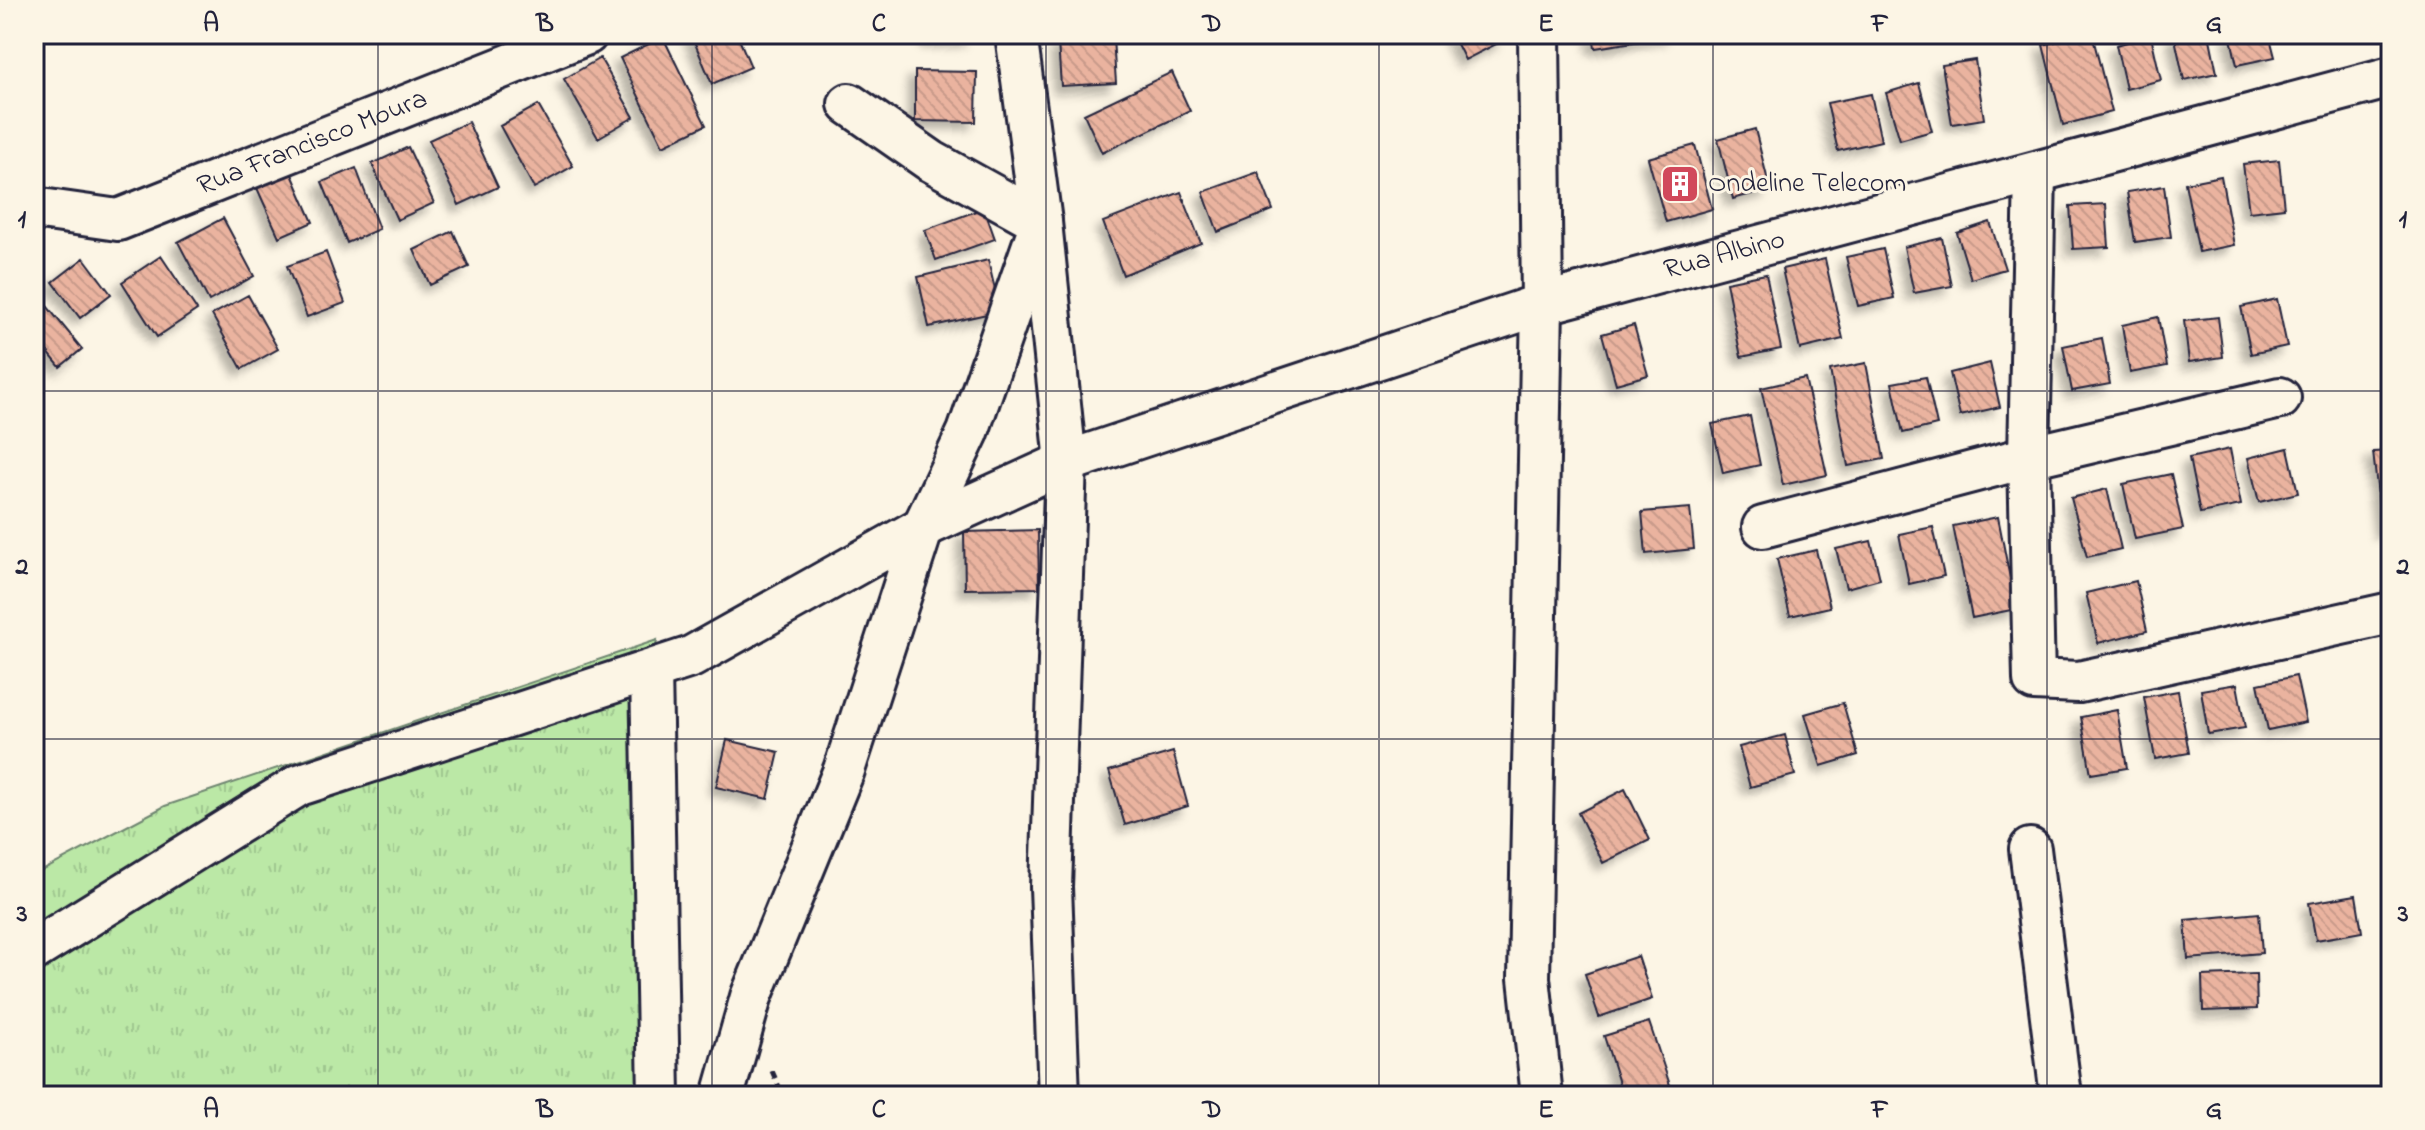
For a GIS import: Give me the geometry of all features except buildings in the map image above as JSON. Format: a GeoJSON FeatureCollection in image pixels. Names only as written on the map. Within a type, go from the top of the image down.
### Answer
{"type":"FeatureCollection","features":[{"type":"Feature","properties":{"kind":"street","name":"Rua Francisco Moura"},"geometry":{"type":"LineString","coordinates":[[34,208],[118,220],[587,34]]}},
{"type":"Feature","properties":{"kind":"street"},"geometry":{"type":"LineString","coordinates":[[1016,34],[1041,222],[1066,462],[1051,887],[1059,1096]]}},
{"type":"Feature","properties":{"kind":"street"},"geometry":{"type":"LineString","coordinates":[[1539,34],[1542,304],[1529,978],[1542,1096]]}},
{"type":"Feature","properties":{"kind":"street","name":"Rua Albino"},"geometry":{"type":"LineString","coordinates":[[34,950],[299,785],[691,657],[923,527],[1066,462],[1542,304],[2391,77]]}},
{"type":"Feature","properties":{"kind":"street"},"geometry":{"type":"LineString","coordinates":[[849,104],[931,161],[1041,222]]}},
{"type":"Feature","properties":{"kind":"street"},"geometry":{"type":"LineString","coordinates":[[2035,173],[2029,457],[2034,680],[2079,682],[2391,613]]}},
{"type":"Feature","properties":{"kind":"street"},"geometry":{"type":"LineString","coordinates":[[723,1096],[751,997],[844,770],[923,527],[968,432],[1041,222]]}},
{"type":"Feature","properties":{"kind":"street"},"geometry":{"type":"LineString","coordinates":[[1763,527],[2029,457],[2280,398]]}},
{"type":"Feature","properties":{"kind":"street"},"geometry":{"type":"LineString","coordinates":[[651,671],[659,1096]]}},
{"type":"Feature","properties":{"kind":"street"},"geometry":{"type":"LineString","coordinates":[[2030,849],[2061,1096]]}},
{"type":"Feature","properties":{"kind":"green space"},"geometry":{"type":"Polygon","coordinates":[[[657,640],[652,672],[659,1096],[34,1096],[34,875],[165,806],[657,640]]]}},
{"type":"Feature","properties":{"kind":"place","name":"Ondeline Telecom"},"geometry":{"type":"Point","coordinates":[1680,184]}}]}
